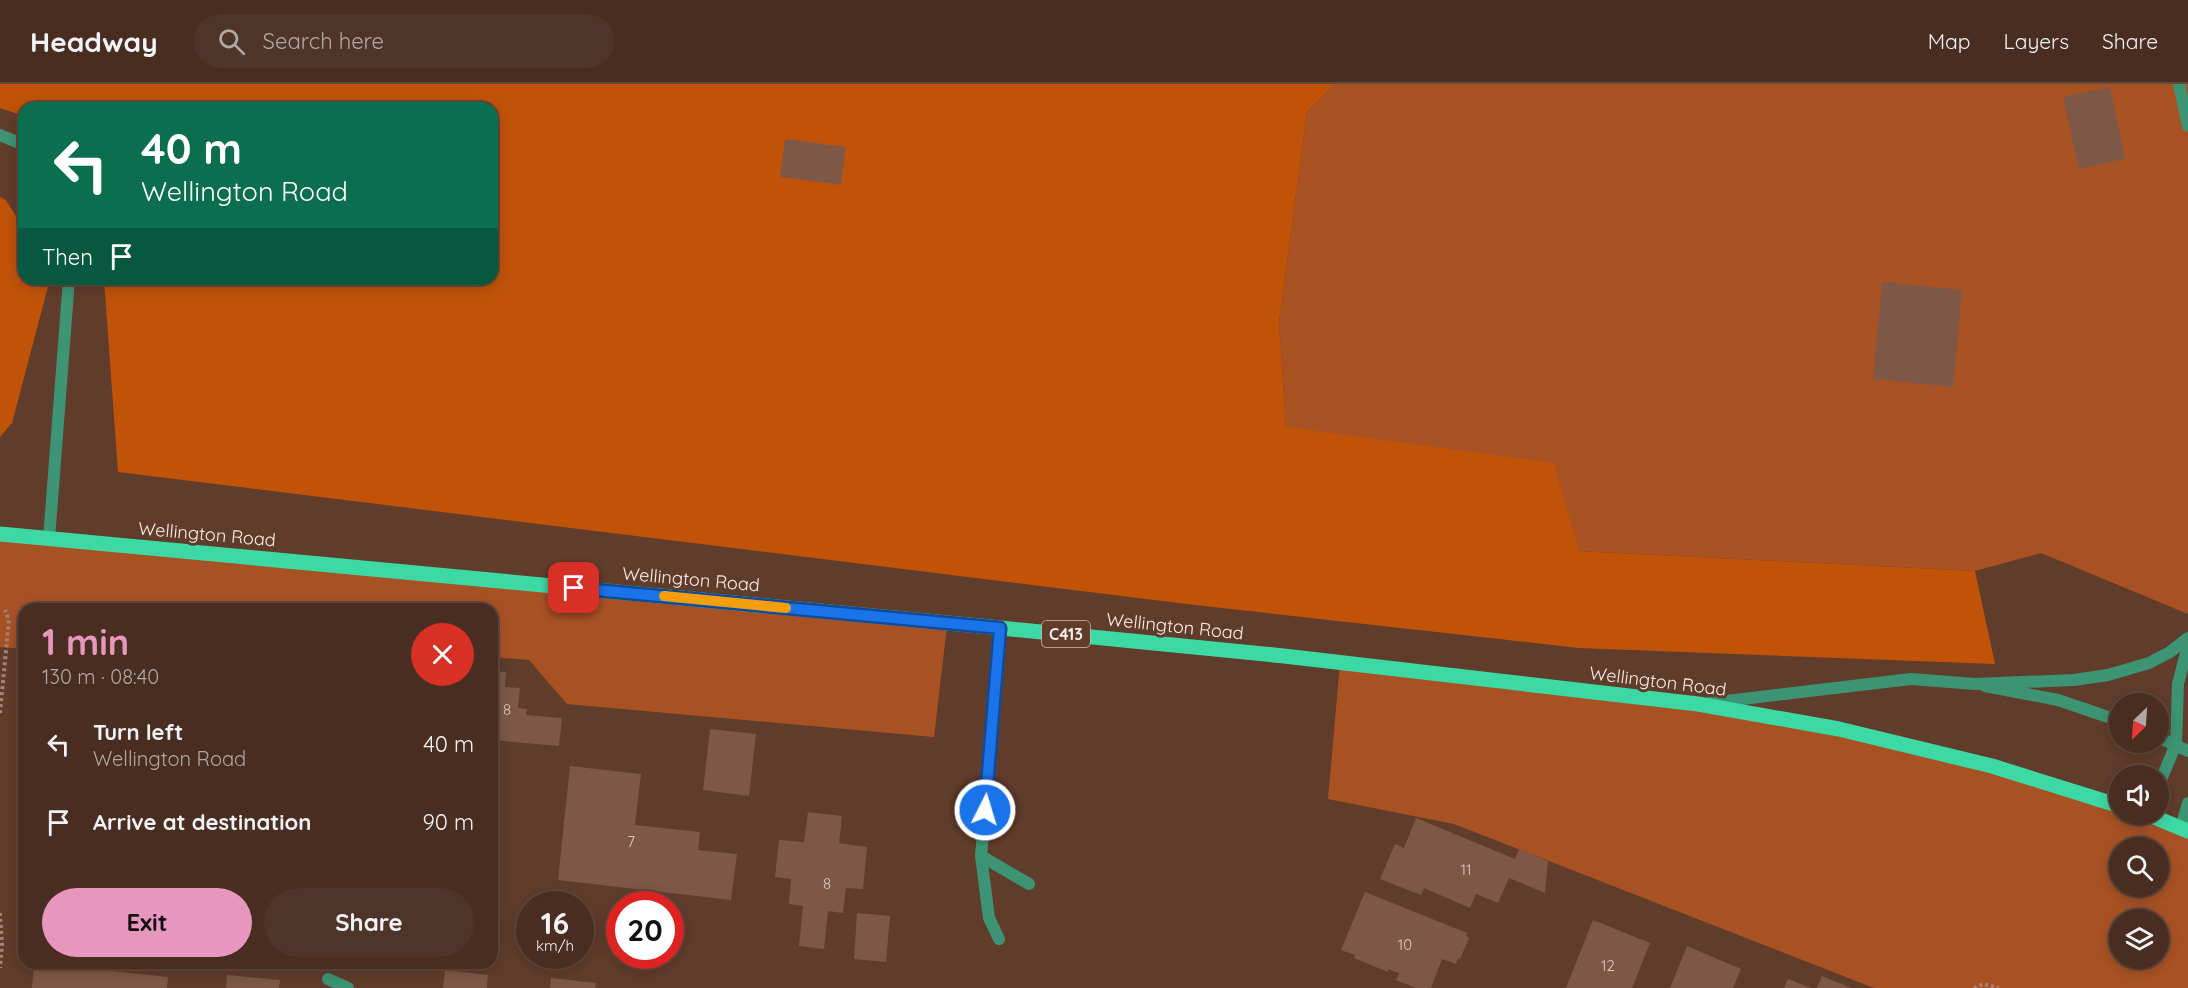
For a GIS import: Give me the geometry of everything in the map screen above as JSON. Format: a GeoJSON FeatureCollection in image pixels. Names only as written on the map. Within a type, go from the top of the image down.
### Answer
{"type":"FeatureCollection","features":[{"type":"Feature","properties":{"kind":"main road","name":"Wellington Road"},"geometry":{"type":"LineString","coordinates":[[0,534],[1284,656],[1698,704],[1839,729],[1992,766],[2109,803]]}},
{"type":"Feature","properties":{"kind":"main road"},"geometry":{"type":"LineString","coordinates":[[2169,823],[2184,829]]}},
{"type":"Feature","properties":{"kind":"street"},"geometry":{"type":"LineString","coordinates":[[2180,84],[2188,126]]}},
{"type":"Feature","properties":{"kind":"street"},"geometry":{"type":"LineString","coordinates":[[0,135],[18,142]]}},
{"type":"Feature","properties":{"kind":"street"},"geometry":{"type":"LineString","coordinates":[[49,539],[69,285]]}},
{"type":"Feature","properties":{"kind":"street"},"geometry":{"type":"LineString","coordinates":[[999,939],[989,918],[981,856],[1000,628]]}},
{"type":"Feature","properties":{"kind":"street"},"geometry":{"type":"LineString","coordinates":[[1698,704],[1911,680],[1975,684],[2074,680],[2108,675],[2149,663],[2170,652],[2188,638]]}},
{"type":"Feature","properties":{"kind":"street"},"geometry":{"type":"LineString","coordinates":[[2167,765],[2176,744],[2178,684],[2188,645]]}},
{"type":"Feature","properties":{"kind":"street"},"geometry":{"type":"LineString","coordinates":[[1975,684],[2058,700],[2109,717]]}},
{"type":"Feature","properties":{"kind":"street"},"geometry":{"type":"LineString","coordinates":[[2169,741],[2188,751]]}},
{"type":"Feature","properties":{"kind":"street"},"geometry":{"type":"LineString","coordinates":[[2184,829],[2188,803]]}},
{"type":"Feature","properties":{"kind":"street"},"geometry":{"type":"LineString","coordinates":[[981,856],[1029,884]]}},
{"type":"Feature","properties":{"kind":"street"},"geometry":{"type":"LineString","coordinates":[[328,979],[348,988]]}},
{"type":"Feature","properties":{"kind":"path"},"geometry":{"type":"LineString","coordinates":[[0,713],[9,620],[5,610]]}},
{"type":"Feature","properties":{"kind":"path"},"geometry":{"type":"LineString","coordinates":[[0,914],[2,944],[0,968]]}},
{"type":"Feature","properties":{"kind":"path"},"geometry":{"type":"LineString","coordinates":[[1974,988],[1983,984],[1999,988]]}},
{"type":"Feature","properties":{"kind":"shaded area"},"geometry":{"type":"Polygon","coordinates":[[[0,84],[1335,84],[1307,112],[1279,322],[1286,427],[1553,463],[1579,551],[1975,571],[1995,664],[1579,648],[1195,605],[118,472],[104,285],[498,285],[498,102],[18,102],[18,114],[0,108],[0,84]]]}},
{"type":"Feature","properties":{"kind":"shaded area"},"geometry":{"type":"Polygon","coordinates":[[[1335,84],[2188,84],[2188,614],[2041,553],[1975,571],[1579,551],[1286,427],[1279,322],[1307,112],[1335,84]]]}},
{"type":"Feature","properties":{"kind":"shaded area"},"geometry":{"type":"Polygon","coordinates":[[[0,197],[6,200],[18,219],[18,285],[48,285],[12,423],[0,437],[0,197]]]}},
{"type":"Feature","properties":{"kind":"shaded area"},"geometry":{"type":"Polygon","coordinates":[[[0,534],[947,626],[934,737],[567,704],[529,660],[498,657],[498,603],[18,603],[18,648],[0,647],[0,534]]]}},
{"type":"Feature","properties":{"kind":"shaded area"},"geometry":{"type":"Polygon","coordinates":[[[1340,663],[1839,729],[2109,803],[2109,825],[2169,824],[2188,831],[2188,988],[1874,988],[1454,824],[1328,799],[1340,663]]]}},
{"type":"Feature","properties":{"kind":"building"},"geometry":{"type":"Polygon","coordinates":[[[2110,87],[2125,159],[2079,169],[2063,97],[2110,87]]]}},
{"type":"Feature","properties":{"kind":"building"},"geometry":{"type":"Polygon","coordinates":[[[785,139],[846,147],[841,185],[780,177],[785,139]]]}},
{"type":"Feature","properties":{"kind":"building"},"geometry":{"type":"Polygon","coordinates":[[[1882,282],[1962,290],[1953,387],[1873,379],[1882,282]]]}},
{"type":"Feature","properties":{"kind":"building"},"geometry":{"type":"Polygon","coordinates":[[[498,671],[506,672],[505,687],[520,688],[518,708],[527,709],[526,715],[562,718],[559,746],[498,741],[498,671]]]}},
{"type":"Feature","properties":{"kind":"building"},"geometry":{"type":"Polygon","coordinates":[[[710,729],[756,734],[749,796],[703,790],[710,729]]]}},
{"type":"Feature","properties":{"kind":"building"},"geometry":{"type":"Polygon","coordinates":[[[570,766],[641,774],[635,825],[700,832],[698,850],[737,854],[731,900],[684,895],[684,891],[653,891],[558,880],[570,766]]]}},
{"type":"Feature","properties":{"kind":"building"},"geometry":{"type":"Polygon","coordinates":[[[808,812],[842,816],[839,843],[867,847],[863,889],[846,888],[843,913],[828,911],[824,949],[799,946],[803,906],[789,904],[791,879],[775,877],[779,840],[804,842],[808,812]]]}},
{"type":"Feature","properties":{"kind":"building"},"geometry":{"type":"Polygon","coordinates":[[[1416,818],[1515,859],[1519,849],[1548,861],[1545,893],[1509,878],[1498,903],[1476,894],[1470,908],[1424,888],[1421,895],[1380,879],[1395,844],[1404,848],[1416,818]]]}},
{"type":"Feature","properties":{"kind":"building"},"geometry":{"type":"Polygon","coordinates":[[[1365,892],[1467,933],[1466,936],[1469,938],[1460,959],[1458,958],[1456,964],[1442,959],[1431,988],[1416,988],[1396,980],[1399,973],[1388,969],[1388,972],[1341,950],[1365,892]]]}},
{"type":"Feature","properties":{"kind":"building"},"geometry":{"type":"Polygon","coordinates":[[[857,913],[890,916],[886,962],[854,959],[857,913]]]}},
{"type":"Feature","properties":{"kind":"building"},"geometry":{"type":"Polygon","coordinates":[[[1593,920],[1650,943],[1632,988],[1566,988],[1593,920]]]}},
{"type":"Feature","properties":{"kind":"building"},"geometry":{"type":"Polygon","coordinates":[[[1687,946],[1741,969],[1733,988],[1670,988],[1687,946]]]}},
{"type":"Feature","properties":{"kind":"building"},"geometry":{"type":"Polygon","coordinates":[[[34,969],[93,969],[168,977],[167,988],[32,988],[34,969]]]}},
{"type":"Feature","properties":{"kind":"building"},"geometry":{"type":"Polygon","coordinates":[[[445,970],[488,975],[487,988],[443,988],[445,970]]]}},
{"type":"Feature","properties":{"kind":"building"},"geometry":{"type":"Polygon","coordinates":[[[227,975],[280,980],[279,988],[226,988],[227,975]]]}},
{"type":"Feature","properties":{"kind":"building"},"geometry":{"type":"Polygon","coordinates":[[[1822,976],[1851,988],[1817,988],[1822,976]]]}},
{"type":"Feature","properties":{"kind":"building"},"geometry":{"type":"Polygon","coordinates":[[[551,978],[596,983],[595,988],[550,988],[551,978]]]}},
{"type":"Feature","properties":{"kind":"building"},"geometry":{"type":"Polygon","coordinates":[[[1788,979],[1811,988],[1784,988],[1788,979]]]}},
{"type":"Feature","properties":{"kind":"slow traffic"},"geometry":{"type":"LineString","coordinates":[[664,596],[786,608]]}},
{"type":"Feature","properties":{"kind":"route"},"geometry":{"type":"LineString","coordinates":[[574,588],[1000,628],[985,810]]}}]}
